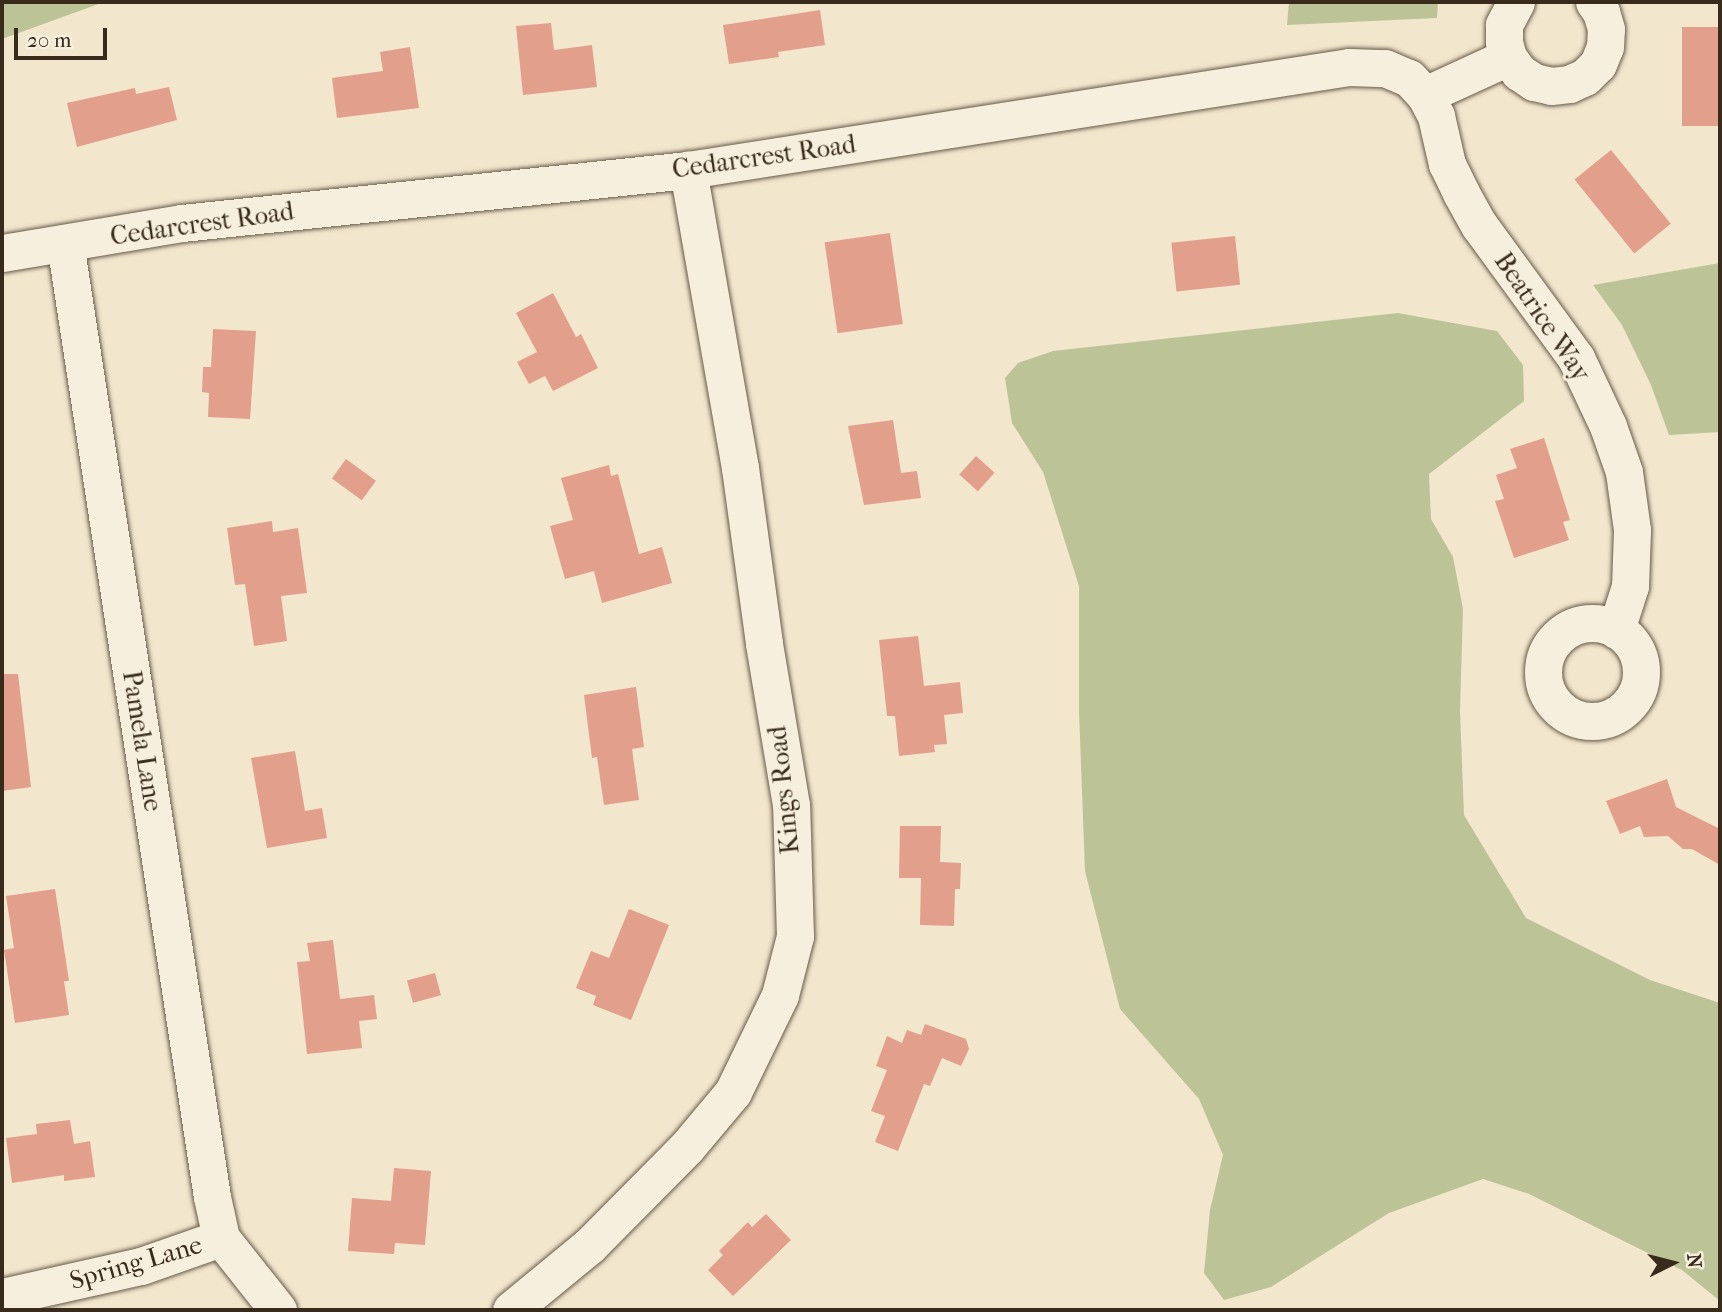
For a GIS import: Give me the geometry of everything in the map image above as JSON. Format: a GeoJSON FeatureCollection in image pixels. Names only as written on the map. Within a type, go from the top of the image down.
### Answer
{"type":"FeatureCollection","features":[{"type":"Feature","properties":{"kind":"street"},"geometry":{"type":"LineString","coordinates":[[1516,2],[1504,25],[1504,42],[1508,57],[1519,72],[1534,82],[1551,86],[1569,84],[1585,76],[1598,64],[1605,47],[1606,29],[1601,12],[1594,2]]}},
{"type":"Feature","properties":{"kind":"street"},"geometry":{"type":"LineString","coordinates":[[1424,95],[1508,57]]}},
{"type":"Feature","properties":{"kind":"street","name":"Cedarcrest Road"},"geometry":{"type":"LineString","coordinates":[[2,253],[182,223],[688,170],[1349,67],[1385,68],[1409,78],[1424,95]]}},
{"type":"Feature","properties":{"kind":"street","name":"Beatrice Way"},"geometry":{"type":"LineString","coordinates":[[1424,95],[1436,116],[1447,164],[1461,193],[1479,225],[1576,358],[1608,426],[1624,472],[1632,530],[1630,586],[1616,630]]}},
{"type":"Feature","properties":{"kind":"street","name":"Kings Road"},"geometry":{"type":"LineString","coordinates":[[511,1310],[589,1246],[687,1147],[733,1092],[780,995],[794,936],[791,805],[764,643],[740,468],[688,170]]}},
{"type":"Feature","properties":{"kind":"street","name":"Pamela Lane"},"geometry":{"type":"LineString","coordinates":[[65,243],[212,1197],[221,1238]]}},
{"type":"Feature","properties":{"kind":"street","name":"Spring Lane"},"geometry":{"type":"LineString","coordinates":[[2,1297],[141,1266],[221,1238],[278,1310]]}},
{"type":"Feature","properties":{"kind":"green space"},"geometry":{"type":"Polygon","coordinates":[[[2,2],[104,2],[2,39],[2,2]]]}},
{"type":"Feature","properties":{"kind":"green space"},"geometry":{"type":"Polygon","coordinates":[[[1289,2],[1438,2],[1437,18],[1287,25],[1289,2]]]}},
{"type":"Feature","properties":{"kind":"green space"},"geometry":{"type":"Polygon","coordinates":[[[1720,263],[1720,432],[1669,435],[1651,385],[1622,325],[1593,285],[1720,263]]]}},
{"type":"Feature","properties":{"kind":"green space"},"geometry":{"type":"Polygon","coordinates":[[[1398,313],[1497,331],[1523,365],[1524,401],[1429,474],[1431,519],[1453,557],[1463,609],[1460,711],[1464,815],[1526,918],[1650,980],[1720,1003],[1720,1301],[1682,1270],[1529,1194],[1483,1179],[1389,1213],[1271,1287],[1224,1300],[1204,1273],[1210,1210],[1223,1155],[1199,1099],[1120,1009],[1085,871],[1079,711],[1079,586],[1043,472],[1012,423],[1005,378],[1018,363],[1053,351],[1398,313]]]}},
{"type":"Feature","properties":{"kind":"building"},"geometry":{"type":"Polygon","coordinates":[[[820,10],[825,45],[778,52],[779,57],[729,64],[723,25],[820,10]]]}},
{"type":"Feature","properties":{"kind":"building"},"geometry":{"type":"Polygon","coordinates":[[[551,23],[554,50],[592,45],[597,87],[523,95],[516,26],[551,23]]]}},
{"type":"Feature","properties":{"kind":"building"},"geometry":{"type":"Polygon","coordinates":[[[1682,27],[1720,27],[1720,126],[1682,126],[1682,27]]]}},
{"type":"Feature","properties":{"kind":"building"},"geometry":{"type":"Polygon","coordinates":[[[410,47],[419,108],[337,118],[332,78],[383,71],[380,52],[410,47]]]}},
{"type":"Feature","properties":{"kind":"building"},"geometry":{"type":"Polygon","coordinates":[[[169,87],[177,120],[77,147],[67,103],[135,88],[136,94],[169,87]]]}},
{"type":"Feature","properties":{"kind":"building"},"geometry":{"type":"Polygon","coordinates":[[[1611,150],[1671,224],[1634,253],[1574,180],[1611,150]]]}},
{"type":"Feature","properties":{"kind":"building"},"geometry":{"type":"Polygon","coordinates":[[[890,233],[903,324],[837,333],[825,242],[890,233]]]}},
{"type":"Feature","properties":{"kind":"building"},"geometry":{"type":"Polygon","coordinates":[[[1235,236],[1240,285],[1176,291],[1171,243],[1235,236]]]}},
{"type":"Feature","properties":{"kind":"building"},"geometry":{"type":"Polygon","coordinates":[[[553,293],[576,337],[581,334],[598,368],[553,391],[545,376],[529,384],[517,362],[537,352],[516,313],[553,293]]]}},
{"type":"Feature","properties":{"kind":"building"},"geometry":{"type":"Polygon","coordinates":[[[213,329],[256,331],[250,419],[208,417],[209,393],[202,392],[203,367],[211,367],[213,329]]]}},
{"type":"Feature","properties":{"kind":"building"},"geometry":{"type":"Polygon","coordinates":[[[893,420],[901,473],[917,471],[921,498],[864,505],[848,426],[893,420]]]}},
{"type":"Feature","properties":{"kind":"building"},"geometry":{"type":"Polygon","coordinates":[[[1544,438],[1570,520],[1563,522],[1569,540],[1514,558],[1495,501],[1504,499],[1496,475],[1517,468],[1510,449],[1544,438]]]}},
{"type":"Feature","properties":{"kind":"building"},"geometry":{"type":"Polygon","coordinates":[[[976,456],[995,473],[978,491],[959,475],[976,456]]]}},
{"type":"Feature","properties":{"kind":"building"},"geometry":{"type":"Polygon","coordinates":[[[346,459],[376,481],[362,500],[332,478],[346,459]]]}},
{"type":"Feature","properties":{"kind":"building"},"geometry":{"type":"Polygon","coordinates":[[[609,465],[611,476],[618,474],[639,554],[662,547],[672,583],[602,603],[594,571],[565,579],[550,526],[573,520],[561,478],[609,465]]]}},
{"type":"Feature","properties":{"kind":"building"},"geometry":{"type":"Polygon","coordinates":[[[272,521],[273,532],[298,528],[307,593],[281,596],[287,641],[254,646],[245,584],[235,585],[227,528],[272,521]]]}},
{"type":"Feature","properties":{"kind":"building"},"geometry":{"type":"Polygon","coordinates":[[[918,636],[924,686],[960,682],[963,713],[944,715],[947,744],[934,745],[935,752],[899,756],[895,716],[887,716],[879,640],[918,636]]]}},
{"type":"Feature","properties":{"kind":"building"},"geometry":{"type":"Polygon","coordinates":[[[2,674],[18,674],[31,787],[2,791],[2,674]]]}},
{"type":"Feature","properties":{"kind":"building"},"geometry":{"type":"Polygon","coordinates":[[[636,687],[644,747],[632,749],[639,800],[604,805],[597,757],[592,758],[584,695],[636,687]]]}},
{"type":"Feature","properties":{"kind":"building"},"geometry":{"type":"Polygon","coordinates":[[[295,751],[305,811],[322,808],[327,838],[267,848],[251,758],[295,751]]]}},
{"type":"Feature","properties":{"kind":"building"},"geometry":{"type":"Polygon","coordinates":[[[1667,779],[1676,807],[1720,829],[1720,865],[1692,849],[1683,849],[1668,836],[1644,837],[1640,826],[1620,834],[1606,801],[1667,779]]]}},
{"type":"Feature","properties":{"kind":"building"},"geometry":{"type":"Polygon","coordinates":[[[900,826],[941,826],[940,862],[961,863],[960,889],[955,889],[954,926],[920,925],[921,878],[899,878],[900,826]]]}},
{"type":"Feature","properties":{"kind":"building"},"geometry":{"type":"Polygon","coordinates":[[[55,889],[69,981],[64,981],[69,1015],[15,1023],[4,950],[14,948],[6,896],[55,889]]]}},
{"type":"Feature","properties":{"kind":"building"},"geometry":{"type":"Polygon","coordinates":[[[629,909],[669,925],[631,1020],[593,1005],[596,996],[576,988],[591,951],[609,958],[629,909]]]}},
{"type":"Feature","properties":{"kind":"building"},"geometry":{"type":"Polygon","coordinates":[[[333,940],[340,999],[374,995],[377,1019],[359,1021],[362,1048],[307,1054],[297,962],[310,961],[307,943],[333,940]]]}},
{"type":"Feature","properties":{"kind":"building"},"geometry":{"type":"Polygon","coordinates":[[[435,973],[441,995],[413,1003],[407,981],[435,973]]]}},
{"type":"Feature","properties":{"kind":"building"},"geometry":{"type":"Polygon","coordinates":[[[925,1024],[966,1039],[969,1049],[961,1066],[942,1058],[930,1086],[924,1084],[898,1151],[875,1142],[885,1116],[871,1111],[887,1070],[876,1066],[887,1036],[902,1043],[907,1030],[921,1035],[925,1024]]]}},
{"type":"Feature","properties":{"kind":"building"},"geometry":{"type":"Polygon","coordinates":[[[70,1120],[74,1144],[90,1141],[95,1177],[64,1181],[64,1175],[12,1183],[6,1138],[37,1134],[36,1124],[70,1120]]]}},
{"type":"Feature","properties":{"kind":"building"},"geometry":{"type":"Polygon","coordinates":[[[394,1168],[431,1171],[425,1245],[395,1243],[394,1254],[348,1251],[352,1198],[391,1201],[394,1168]]]}},
{"type":"Feature","properties":{"kind":"building"},"geometry":{"type":"Polygon","coordinates":[[[766,1214],[791,1240],[733,1296],[708,1270],[723,1255],[719,1251],[748,1222],[752,1227],[766,1214]]]}}]}
